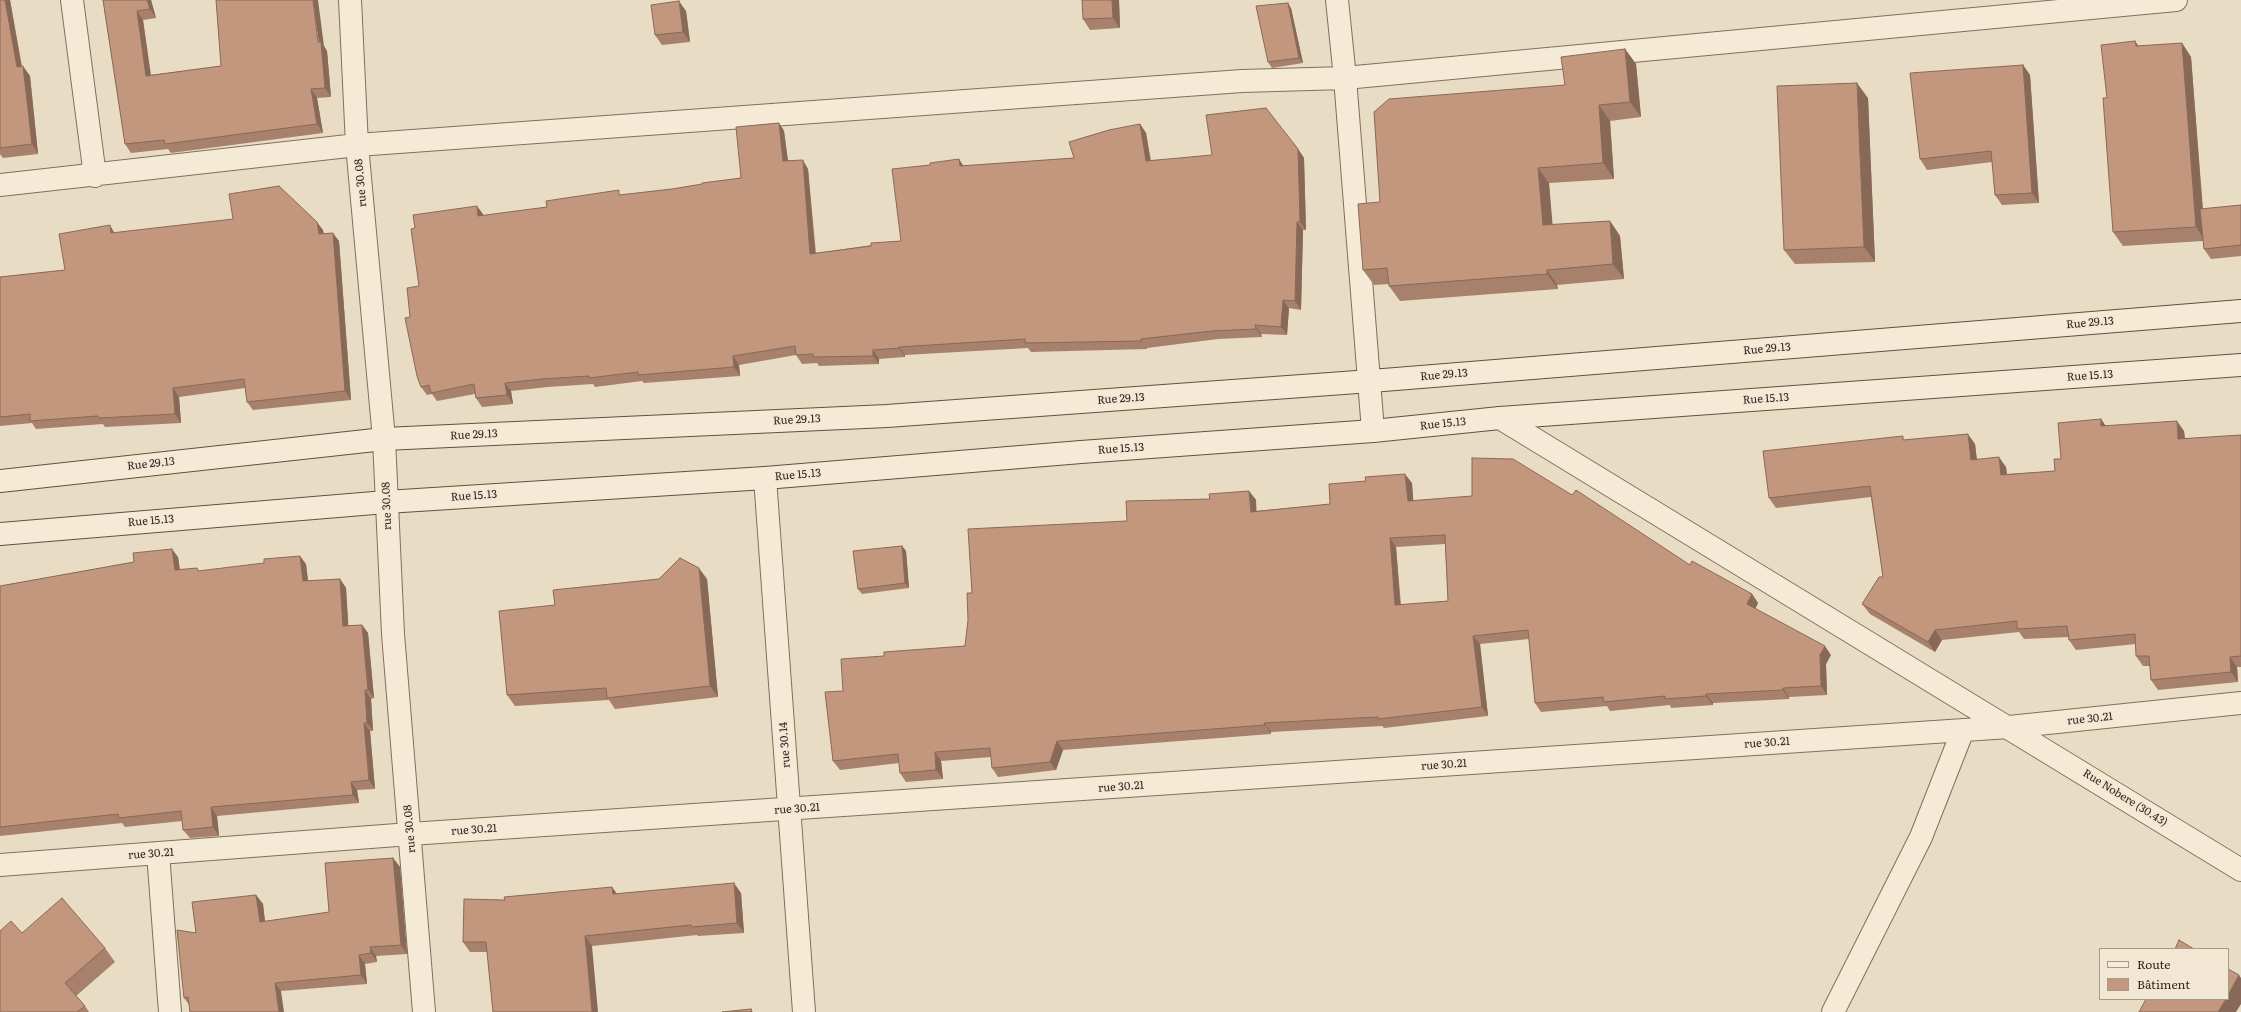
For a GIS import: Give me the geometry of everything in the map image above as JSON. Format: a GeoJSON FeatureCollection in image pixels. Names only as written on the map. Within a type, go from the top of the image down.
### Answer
{"type":"FeatureCollection","features":[{"type":"Feature","properties":{"kind":"street"},"geometry":{"type":"LineString","coordinates":[[72,0],[95,176]]}},
{"type":"Feature","properties":{"kind":"street","name":"rue 30.08"},"geometry":{"type":"LineString","coordinates":[[350,0],[357,145],[384,439],[386,502],[394,634],[424,1012]]}},
{"type":"Feature","properties":{"kind":"street"},"geometry":{"type":"LineString","coordinates":[[1337,0],[1345,78],[1373,431]]}},
{"type":"Feature","properties":{"kind":"street"},"geometry":{"type":"LineString","coordinates":[[0,185],[95,176],[357,145],[1242,81],[1345,78],[2176,0]]}},
{"type":"Feature","properties":{"kind":"street","name":"Rue 29.13"},"geometry":{"type":"LineString","coordinates":[[0,481],[384,439],[887,416],[1370,381],[2241,311]]}},
{"type":"Feature","properties":{"kind":"street","name":"Rue 15.13"},"geometry":{"type":"LineString","coordinates":[[0,534],[386,502],[765,478],[1373,431],[1500,418],[2241,365]]}},
{"type":"Feature","properties":{"kind":"street","name":"Rue Nobere (30.43)"},"geometry":{"type":"LineString","coordinates":[[1500,418],[2009,727],[2241,870]]}},
{"type":"Feature","properties":{"kind":"street","name":"rue 30.14"},"geometry":{"type":"LineString","coordinates":[[765,478],[804,1012]]}},
{"type":"Feature","properties":{"kind":"street","name":"rue 30.21"},"geometry":{"type":"LineString","coordinates":[[0,865],[410,834],[2009,727],[2241,703]]}},
{"type":"Feature","properties":{"kind":"street"},"geometry":{"type":"LineString","coordinates":[[1833,1012],[1921,837],[1963,730]]}},
{"type":"Feature","properties":{"kind":"street"},"geometry":{"type":"LineString","coordinates":[[158,853],[170,1012]]}},
{"type":"Feature","properties":{"kind":"building"},"geometry":{"type":"Polygon","coordinates":[[[0,0],[5,0],[17,67],[23,66],[32,144],[0,148],[0,0]]]}},
{"type":"Feature","properties":{"kind":"building"},"geometry":{"type":"Polygon","coordinates":[[[103,0],[147,0],[150,9],[137,11],[146,76],[221,66],[216,0],[313,0],[318,42],[321,42],[325,88],[311,89],[317,124],[165,144],[164,140],[125,144],[103,0]]]}},
{"type":"Feature","properties":{"kind":"building"},"geometry":{"type":"Polygon","coordinates":[[[1082,0],[1112,0],[1113,18],[1083,19],[1082,0]]]}},
{"type":"Feature","properties":{"kind":"building"},"geometry":{"type":"Polygon","coordinates":[[[679,1],[683,32],[655,35],[651,5],[679,1]]]}},
{"type":"Feature","properties":{"kind":"building"},"geometry":{"type":"Polygon","coordinates":[[[1288,3],[1299,58],[1268,62],[1256,6],[1288,3]]]}},
{"type":"Feature","properties":{"kind":"building"},"geometry":{"type":"Polygon","coordinates":[[[2135,41],[2136,46],[2182,43],[2196,227],[2113,232],[2103,98],[2107,98],[2101,45],[2135,41]]]}},
{"type":"Feature","properties":{"kind":"building"},"geometry":{"type":"Polygon","coordinates":[[[1625,49],[1630,102],[1599,105],[1603,163],[1538,168],[1543,225],[1610,221],[1613,264],[1547,270],[1547,274],[1389,286],[1387,268],[1363,270],[1358,204],[1380,202],[1374,112],[1389,99],[1565,85],[1561,57],[1625,49]]]}},
{"type":"Feature","properties":{"kind":"building"},"geometry":{"type":"Polygon","coordinates":[[[2023,65],[2032,193],[1995,195],[1991,151],[1920,159],[1910,73],[2023,65]]]}},
{"type":"Feature","properties":{"kind":"building"},"geometry":{"type":"Polygon","coordinates":[[[1857,83],[1864,247],[1784,250],[1777,86],[1857,83]]]}},
{"type":"Feature","properties":{"kind":"building"},"geometry":{"type":"Polygon","coordinates":[[[1266,108],[1298,149],[1300,222],[1297,222],[1295,301],[1283,300],[1281,327],[1255,325],[1256,329],[1212,331],[1141,339],[1142,341],[1025,343],[1025,339],[899,347],[873,350],[873,356],[813,357],[813,354],[796,355],[795,346],[733,356],[734,367],[638,375],[638,372],[589,378],[589,376],[505,383],[507,395],[476,398],[474,384],[431,393],[429,385],[421,387],[417,376],[405,318],[410,317],[407,288],[419,286],[411,229],[415,228],[413,215],[477,206],[478,216],[547,207],[546,201],[619,190],[619,195],[672,189],[702,183],[741,178],[736,127],[779,123],[783,161],[803,160],[810,254],[871,246],[871,243],[901,241],[892,169],[930,165],[930,163],[959,159],[960,166],[1074,158],[1069,142],[1109,130],[1140,124],[1146,161],[1212,155],[1206,115],[1266,108]]]}},
{"type":"Feature","properties":{"kind":"building"},"geometry":{"type":"Polygon","coordinates":[[[279,186],[317,222],[319,234],[333,233],[345,391],[247,402],[244,379],[173,388],[175,414],[99,418],[98,416],[30,421],[30,414],[0,417],[0,277],[65,270],[59,234],[110,225],[111,233],[233,219],[229,194],[279,186]]]}},
{"type":"Feature","properties":{"kind":"building"},"geometry":{"type":"Polygon","coordinates":[[[2241,205],[2241,245],[2204,249],[2200,209],[2241,205]]]}},
{"type":"Feature","properties":{"kind":"building"},"geometry":{"type":"Polygon","coordinates":[[[2101,419],[2101,426],[2177,421],[2178,439],[2241,435],[2241,656],[2230,657],[2231,672],[2151,680],[2149,656],[2136,656],[2135,634],[2069,640],[2067,626],[2017,629],[2017,621],[1935,630],[1928,642],[1862,604],[1879,577],[1883,577],[1870,486],[1769,498],[1763,451],[1903,436],[1903,440],[1968,434],[1971,460],[1999,457],[2001,475],[2055,471],[2054,459],[2061,459],[2058,423],[2101,419]]]}},
{"type":"Feature","properties":{"kind":"building"},"geometry":{"type":"Polygon","coordinates":[[[1472,458],[1513,459],[1572,495],[1576,490],[1690,565],[1692,561],[1752,594],[1747,604],[1825,646],[1820,655],[1821,686],[1783,688],[1783,690],[1706,694],[1706,696],[1665,699],[1665,696],[1604,702],[1603,697],[1535,703],[1528,630],[1473,636],[1482,707],[1378,719],[1378,717],[1264,723],[1265,725],[1057,741],[1050,762],[992,768],[990,748],[935,752],[936,770],[900,773],[898,754],[833,761],[825,692],[843,691],[841,659],[884,656],[884,652],[965,646],[968,620],[967,593],[972,593],[968,529],[1127,521],[1126,501],[1210,499],[1209,494],[1249,491],[1251,512],[1330,504],[1329,484],[1366,481],[1365,477],[1405,474],[1408,501],[1472,496],[1472,458]],[[1445,535],[1390,538],[1395,605],[1448,601],[1445,535]]]}},
{"type":"Feature","properties":{"kind":"building"},"geometry":{"type":"Polygon","coordinates":[[[902,546],[905,583],[858,589],[853,551],[902,546]]]}},
{"type":"Feature","properties":{"kind":"building"},"geometry":{"type":"Polygon","coordinates":[[[172,549],[175,570],[197,568],[198,571],[264,563],[264,559],[300,556],[303,581],[340,579],[343,626],[362,625],[368,690],[365,690],[367,723],[364,723],[369,780],[351,782],[353,795],[211,807],[213,827],[183,830],[181,811],[119,818],[118,814],[0,827],[0,586],[134,562],[133,553],[172,549]]]}},
{"type":"Feature","properties":{"kind":"building"},"geometry":{"type":"Polygon","coordinates":[[[680,558],[699,568],[710,686],[607,698],[606,688],[507,695],[499,611],[555,605],[553,590],[659,579],[680,558]]]}},
{"type":"Feature","properties":{"kind":"building"},"geometry":{"type":"Polygon","coordinates":[[[393,858],[401,945],[370,947],[371,953],[359,955],[361,975],[275,983],[279,1012],[190,1012],[188,997],[184,998],[177,930],[196,933],[192,902],[256,895],[260,922],[329,912],[325,863],[393,858]]]}},
{"type":"Feature","properties":{"kind":"building"},"geometry":{"type":"Polygon","coordinates":[[[734,883],[737,923],[692,927],[691,925],[585,936],[592,1012],[493,1012],[486,942],[463,942],[464,899],[505,900],[504,897],[612,887],[613,894],[734,883]]]}},
{"type":"Feature","properties":{"kind":"building"},"geometry":{"type":"Polygon","coordinates":[[[62,898],[105,948],[65,983],[85,1006],[77,1012],[0,1012],[0,931],[11,921],[22,933],[62,898]]]}},
{"type":"Feature","properties":{"kind":"building"},"geometry":{"type":"Polygon","coordinates":[[[2179,940],[2192,948],[2175,948],[2179,940]]]}},
{"type":"Feature","properties":{"kind":"building"},"geometry":{"type":"Polygon","coordinates":[[[2229,970],[2239,975],[2229,993],[2229,970]]]}},
{"type":"Feature","properties":{"kind":"building"},"geometry":{"type":"Polygon","coordinates":[[[2145,1000],[2225,1000],[2218,1012],[2139,1012],[2145,1000]]]}},
{"type":"Feature","properties":{"kind":"building"},"geometry":{"type":"Polygon","coordinates":[[[751,1009],[752,1012],[722,1012],[751,1009]]]}}]}
